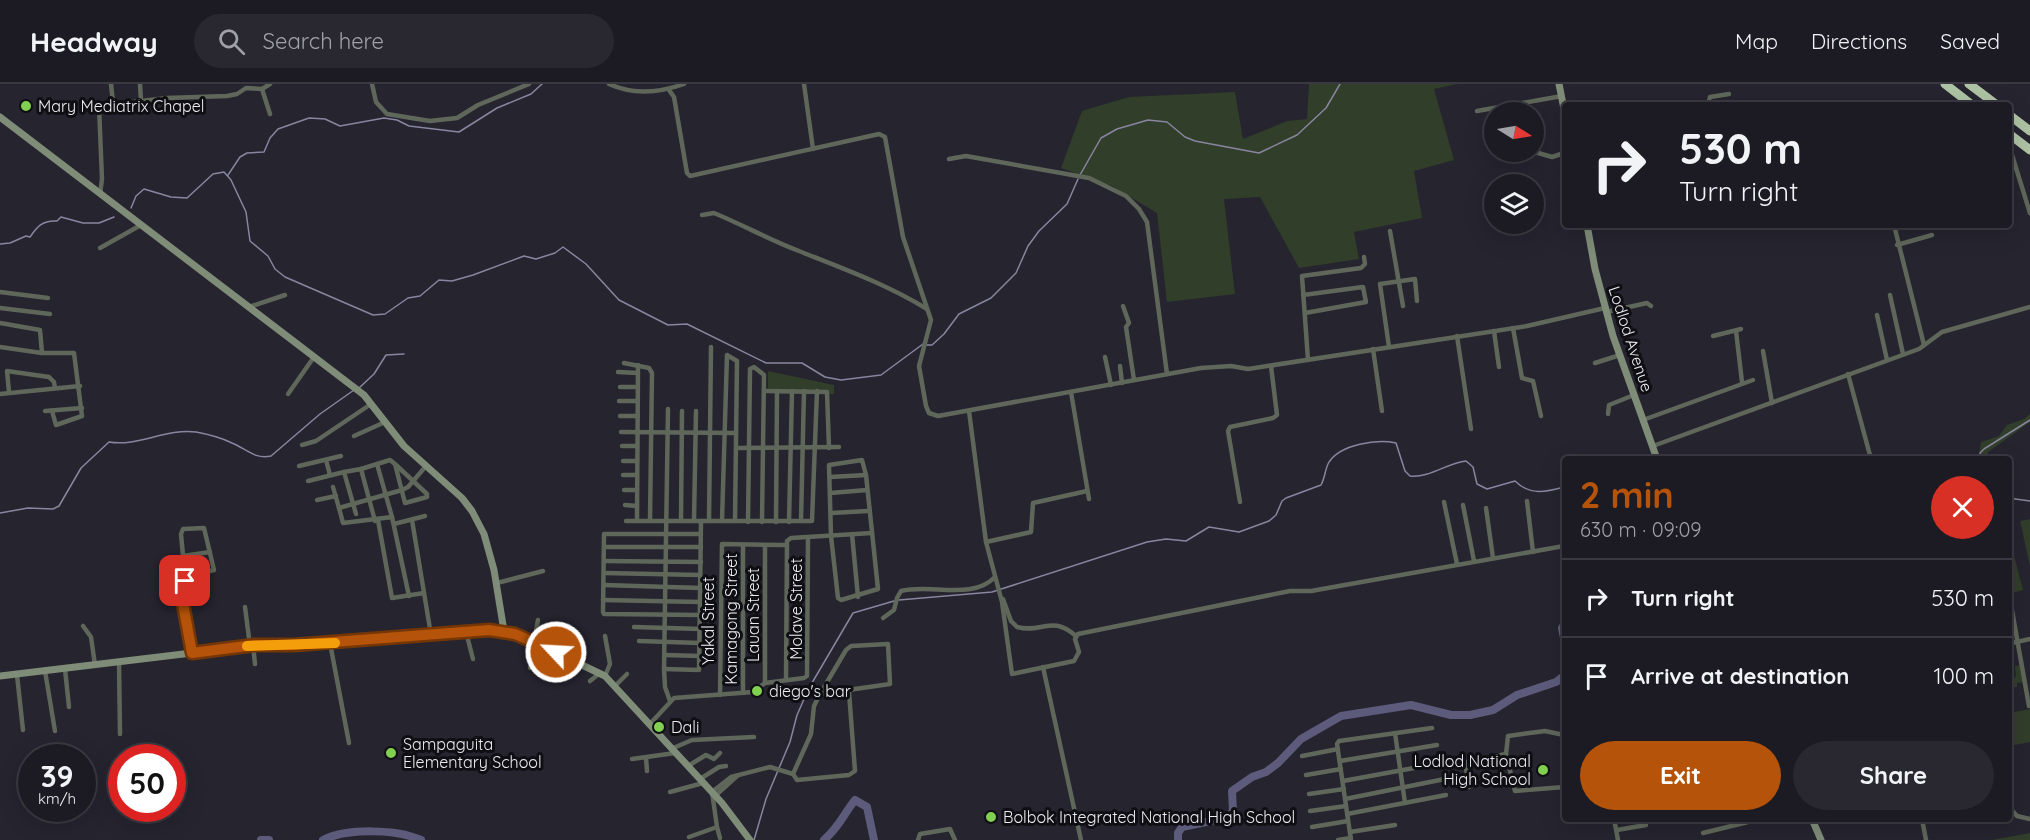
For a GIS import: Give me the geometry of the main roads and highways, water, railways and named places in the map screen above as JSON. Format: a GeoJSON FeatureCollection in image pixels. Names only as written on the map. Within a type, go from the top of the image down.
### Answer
{"type":"FeatureCollection","features":[{"type":"Feature","properties":{"kind":"highway"},"geometry":{"type":"LineString","coordinates":[[1945,84],[1968,102]]}},
{"type":"Feature","properties":{"kind":"highway"},"geometry":{"type":"LineString","coordinates":[[1969,84],[1993,102]]}},
{"type":"Feature","properties":{"kind":"highway"},"geometry":{"type":"LineString","coordinates":[[2012,117],[2030,131]]}},
{"type":"Feature","properties":{"kind":"highway"},"geometry":{"type":"LineString","coordinates":[[2012,136],[2030,150]]}},
{"type":"Feature","properties":{"kind":"main road"},"geometry":{"type":"LineString","coordinates":[[1559,84],[1563,102]]}},
{"type":"Feature","properties":{"kind":"main road"},"geometry":{"type":"LineString","coordinates":[[0,117],[357,389],[426,466],[462,498],[472,511],[484,534],[497,583],[504,631]]}},
{"type":"Feature","properties":{"kind":"main road","name":"Lodlod Avenue"},"geometry":{"type":"LineString","coordinates":[[1588,228],[1605,310],[1656,456]]}},
{"type":"Feature","properties":{"kind":"main road"},"geometry":{"type":"LineString","coordinates":[[0,676],[252,646],[504,631],[536,643],[602,674],[714,794],[749,839]]}},
{"type":"Feature","properties":{"kind":"main road"},"geometry":{"type":"LineString","coordinates":[[1813,822],[1821,840]]}},
{"type":"Feature","properties":{"kind":"waterway"},"geometry":{"type":"LineString","coordinates":[[228,175],[240,157],[247,153],[264,152],[270,138],[278,129],[309,118],[325,119],[340,126],[384,118],[397,120],[409,126],[459,132],[497,108],[531,94],[542,84]]}},
{"type":"Feature","properties":{"kind":"waterway"},"geometry":{"type":"LineString","coordinates":[[1080,175],[1101,138],[1117,129],[1148,120],[1167,122],[1185,137],[1195,141],[1259,153],[1297,135],[1326,108],[1340,84]]}},
{"type":"Feature","properties":{"kind":"waterway"},"geometry":{"type":"LineString","coordinates":[[131,208],[136,196],[144,189],[171,197],[187,198],[213,174],[224,172],[231,180],[246,212],[250,241],[268,256],[275,269],[285,277],[373,315],[385,314],[408,298],[420,296],[439,280],[452,281],[524,256],[536,259],[555,253],[563,247],[586,264],[619,300],[668,325],[687,324],[766,363],[802,363],[825,377],[841,380],[881,375],[923,344]]}},
{"type":"Feature","properties":{"kind":"waterway"},"geometry":{"type":"LineString","coordinates":[[927,345],[932,345],[944,334],[959,314],[991,298],[1016,273],[1028,246],[1039,231],[1067,204],[1078,179]]}},
{"type":"Feature","properties":{"kind":"waterway"},"geometry":{"type":"LineString","coordinates":[[0,244],[10,243],[26,236],[30,237],[40,225],[57,221],[61,217],[83,223],[99,223],[114,217]]}},
{"type":"Feature","properties":{"kind":"waterway"},"geometry":{"type":"LineString","coordinates":[[359,388],[374,374],[386,355],[404,354]]}},
{"type":"Feature","properties":{"kind":"waterway"},"geometry":{"type":"LineString","coordinates":[[0,513],[28,508],[53,509],[59,506],[81,468],[109,442],[131,442],[185,431],[224,439],[255,455],[271,456],[320,414],[354,390]]}},
{"type":"Feature","properties":{"kind":"waterway"},"geometry":{"type":"LineString","coordinates":[[1980,456],[1984,449],[2030,420]]}},
{"type":"Feature","properties":{"kind":"waterway"},"geometry":{"type":"LineString","coordinates":[[899,600],[992,592],[1147,542],[1166,539],[1186,541],[1209,527],[1239,532],[1269,521],[1276,515],[1282,501],[1286,498],[1321,485],[1329,462],[1342,451],[1360,444],[1396,443],[1405,471],[1410,476],[1425,475],[1466,461],[1473,467],[1477,484],[1487,489],[1515,481],[1526,489],[1538,492],[1562,487]]}},
{"type":"Feature","properties":{"kind":"waterway"},"geometry":{"type":"LineString","coordinates":[[2012,499],[2030,501]]}},
{"type":"Feature","properties":{"kind":"waterway"},"geometry":{"type":"LineString","coordinates":[[754,840],[766,799],[809,688],[853,613],[894,601]]}},
{"type":"Feature","properties":{"kind":"waterway"},"geometry":{"type":"LineString","coordinates":[[1178,840],[1178,833],[1182,827],[1225,818],[1233,812],[1232,791],[1278,763],[1301,739],[1341,716],[1411,705],[1451,715],[1470,715],[1493,710],[1517,695],[1556,682],[1562,678]]}},
{"type":"Feature","properties":{"kind":"waterway"},"geometry":{"type":"LineString","coordinates":[[824,840],[838,825],[855,800],[867,807],[874,840]]}},
{"type":"Feature","properties":{"kind":"waterway"},"geometry":{"type":"LineString","coordinates":[[323,840],[345,833],[372,831],[411,836],[421,840]]}},
{"type":"Feature","properties":{"kind":"waterway"},"geometry":{"type":"LineString","coordinates":[[261,840],[269,840]]}},
{"type":"Feature","properties":{"kind":"place","name":"Mary Mediatrix Chapel"},"geometry":{"type":"Point","coordinates":[26,106]}},
{"type":"Feature","properties":{"kind":"place","name":"diego's bar"},"geometry":{"type":"Point","coordinates":[757,691]}},
{"type":"Feature","properties":{"kind":"place","name":"Dali"},"geometry":{"type":"Point","coordinates":[659,727]}},
{"type":"Feature","properties":{"kind":"place","name":"Sampaguita Elementary School"},"geometry":{"type":"Point","coordinates":[391,753]}},
{"type":"Feature","properties":{"kind":"place","name":"Lodlod National High School"},"geometry":{"type":"Point","coordinates":[1543,770]}},
{"type":"Feature","properties":{"kind":"place","name":"Bolbok Integrated National High School"},"geometry":{"type":"Point","coordinates":[991,817]}}]}
